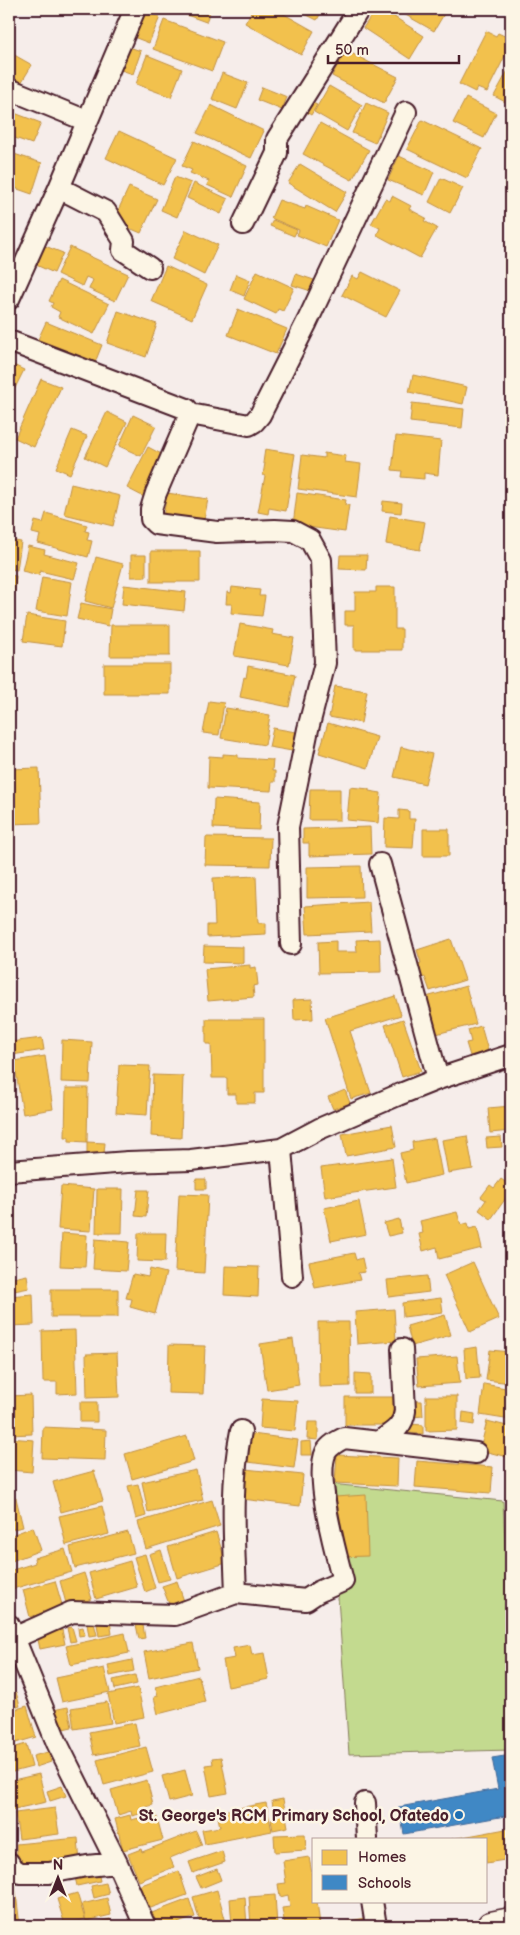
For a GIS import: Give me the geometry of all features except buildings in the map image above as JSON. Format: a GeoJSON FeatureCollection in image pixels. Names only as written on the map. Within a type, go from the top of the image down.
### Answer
{"type":"FeatureCollection","features":[{"type":"Feature","properties":{"kind":"main road"},"geometry":{"type":"LineString","coordinates":[[491,1926],[511,1922]]}},
{"type":"Feature","properties":{"kind":"street"},"geometry":{"type":"LineString","coordinates":[[9,299],[59,188],[135,9]]}},
{"type":"Feature","properties":{"kind":"street"},"geometry":{"type":"LineString","coordinates":[[243,224],[277,153],[277,139],[359,9]]}},
{"type":"Feature","properties":{"kind":"street"},"geometry":{"type":"LineString","coordinates":[[9,89],[87,121]]}},
{"type":"Feature","properties":{"kind":"street"},"geometry":{"type":"LineString","coordinates":[[190,414],[249,424],[254,422],[260,415],[307,322],[406,112]]}},
{"type":"Feature","properties":{"kind":"street"},"geometry":{"type":"LineString","coordinates":[[59,188],[106,212],[124,241],[124,250],[150,268]]}},
{"type":"Feature","properties":{"kind":"street"},"geometry":{"type":"LineString","coordinates":[[9,341],[188,409],[190,414],[151,509],[152,519],[156,524],[217,532],[293,531],[310,540],[321,560],[325,663],[306,738],[288,828],[291,944]]}},
{"type":"Feature","properties":{"kind":"street"},"geometry":{"type":"LineString","coordinates":[[380,864],[438,1079]]}},
{"type":"Feature","properties":{"kind":"street"},"geometry":{"type":"LineString","coordinates":[[9,1171],[128,1162],[191,1160],[282,1149],[319,1130],[438,1079],[511,1055]]}},
{"type":"Feature","properties":{"kind":"street"},"geometry":{"type":"LineString","coordinates":[[282,1149],[292,1276]]}},
{"type":"Feature","properties":{"kind":"street"},"geometry":{"type":"LineString","coordinates":[[380,1441],[396,1430],[404,1420],[402,1349]]}},
{"type":"Feature","properties":{"kind":"street"},"geometry":{"type":"LineString","coordinates":[[236,1593],[234,1492],[236,1459],[241,1431]]}},
{"type":"Feature","properties":{"kind":"street"},"geometry":{"type":"LineString","coordinates":[[145,1926],[118,1863],[57,1743],[11,1631],[72,1612],[174,1615],[236,1593],[306,1600],[318,1592],[343,1581],[323,1491],[324,1461],[326,1452],[333,1444],[344,1438],[476,1453]]}},
{"type":"Feature","properties":{"kind":"street"},"geometry":{"type":"LineString","coordinates":[[365,1803],[367,1838]]}},
{"type":"Feature","properties":{"kind":"street"},"geometry":{"type":"LineString","coordinates":[[9,1863],[20,1873],[49,1873],[118,1863]]}},
{"type":"Feature","properties":{"kind":"street"},"geometry":{"type":"LineString","coordinates":[[372,1902],[376,1926]]}},
{"type":"Feature","properties":{"kind":"green space"},"geometry":{"type":"Polygon","coordinates":[[[330,1484],[503,1501],[511,1663],[511,1750],[349,1754],[330,1484]]]}},
{"type":"Feature","properties":{"kind":"place","name":"St. George's RCM Primary School, Ofatedo"},"geometry":{"type":"Point","coordinates":[459,1815]}}]}
